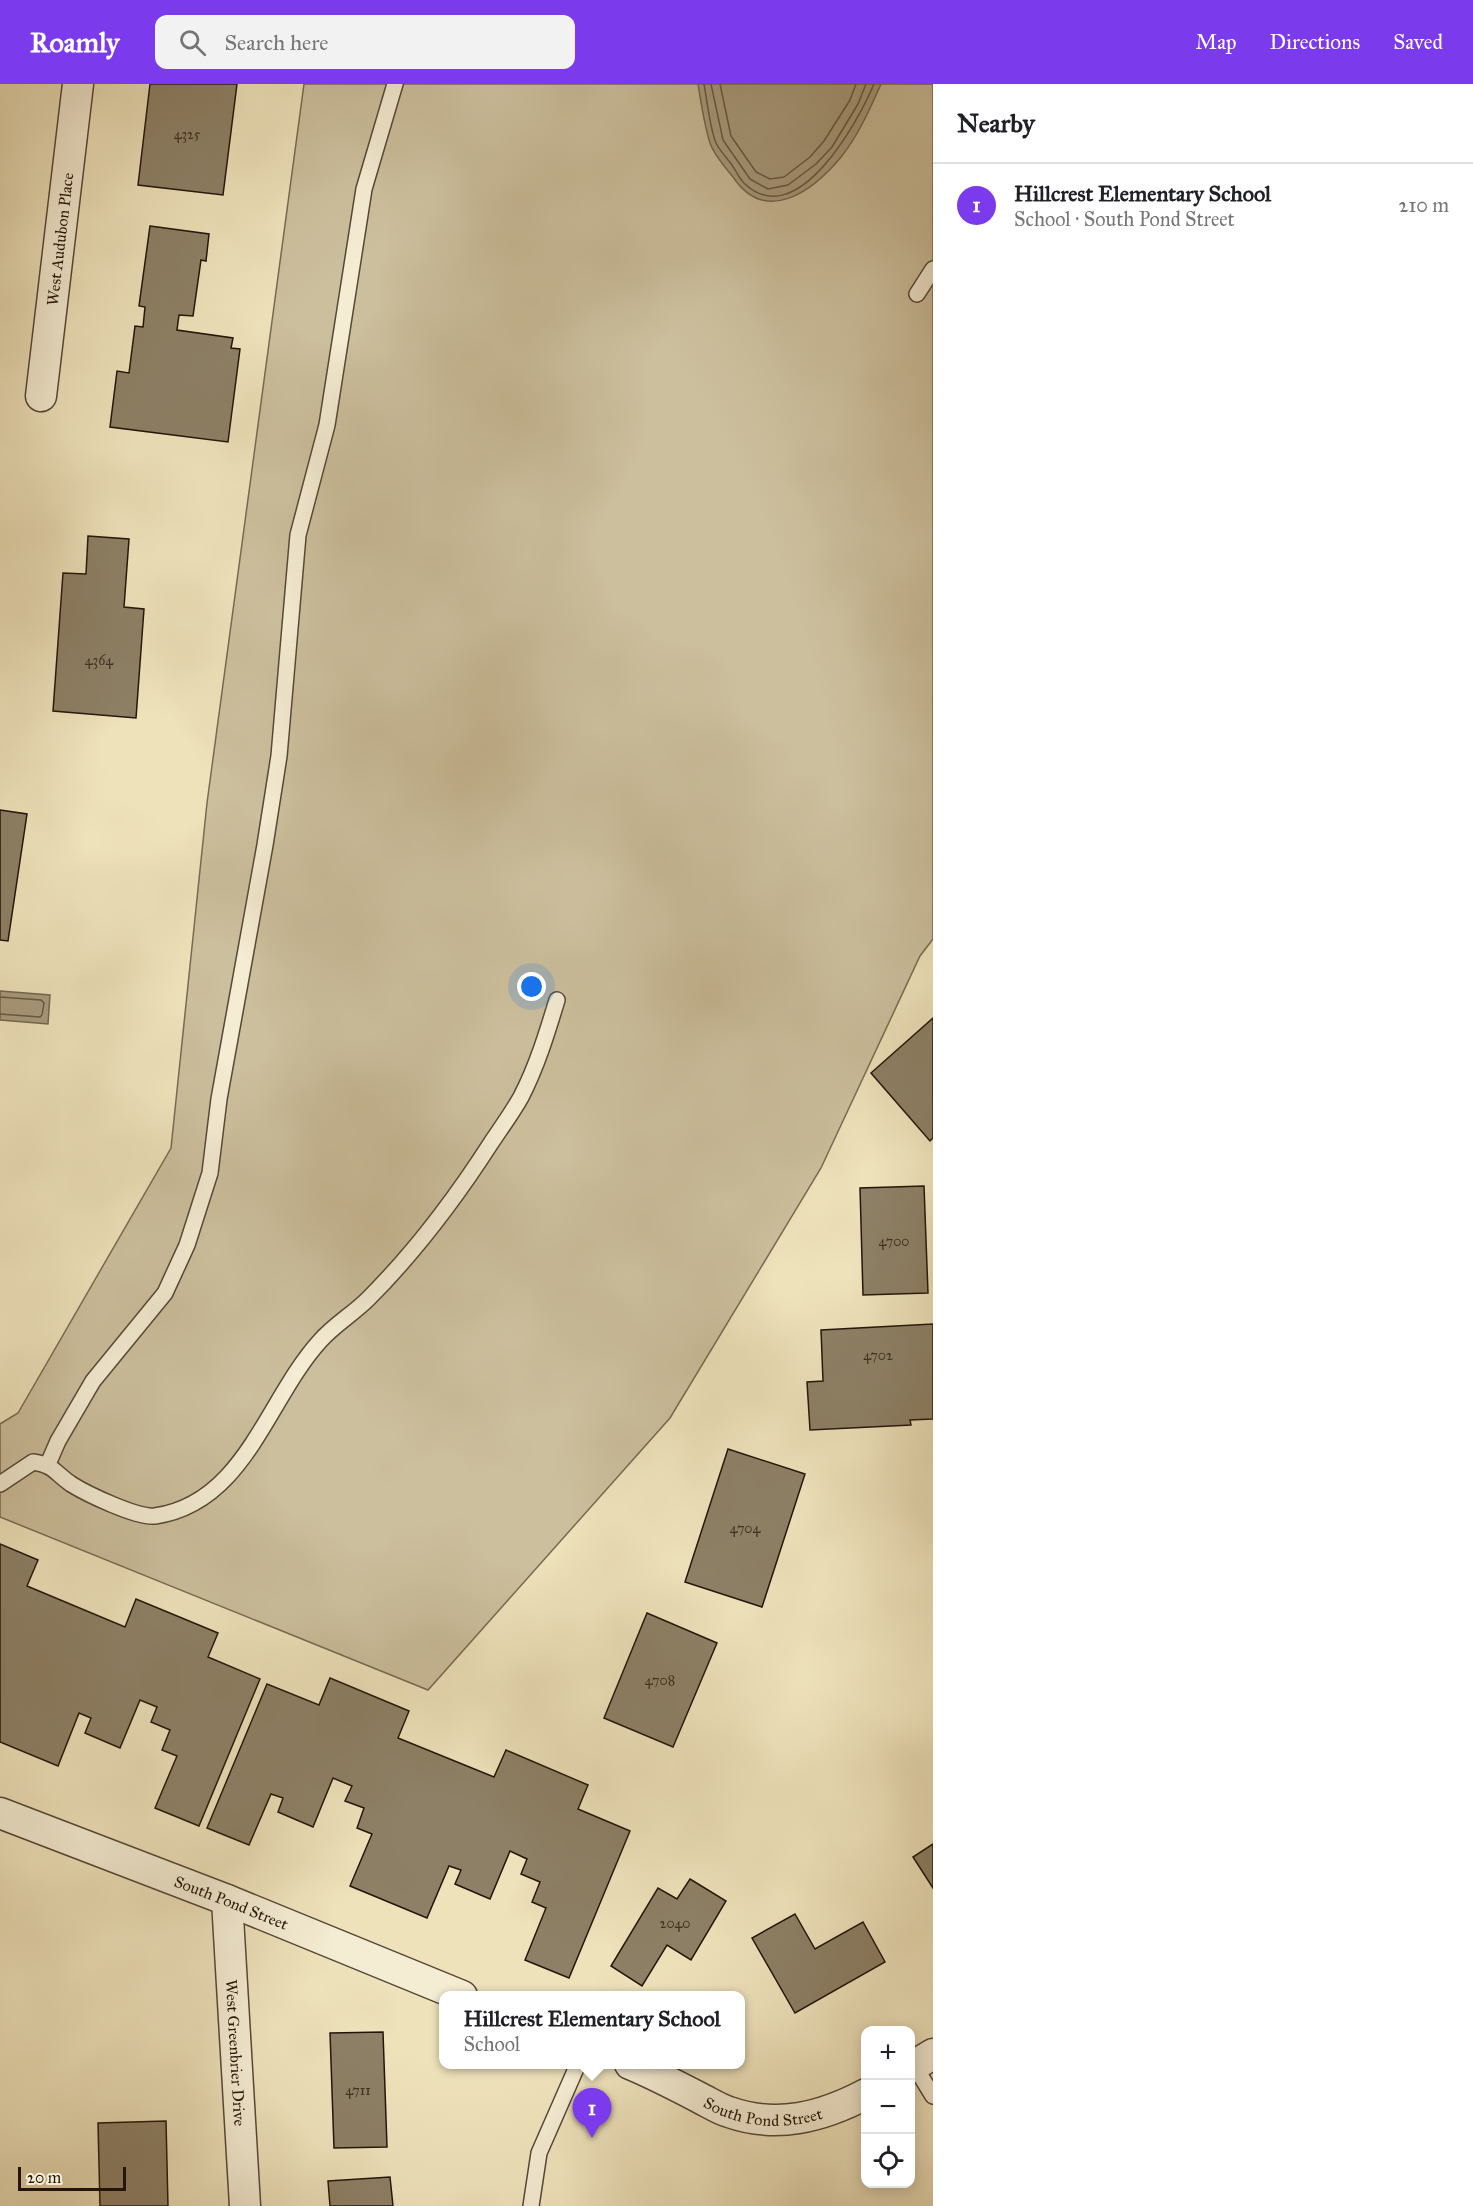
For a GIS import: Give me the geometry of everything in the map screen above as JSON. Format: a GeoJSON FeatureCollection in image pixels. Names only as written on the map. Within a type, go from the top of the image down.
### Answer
{"type":"FeatureCollection","features":[{"type":"Feature","properties":{"kind":"street","name":"West Audubon Place"},"geometry":{"type":"LineString","coordinates":[[41,396],[78,84]]}},
{"type":"Feature","properties":{"kind":"street","name":"South Pond Street"},"geometry":{"type":"LineString","coordinates":[[0,1813],[227,1900],[452,1991]]}},
{"type":"Feature","properties":{"kind":"street","name":"West Greenbrier Drive"},"geometry":{"type":"LineString","coordinates":[[227,1900],[245,2206]]}},
{"type":"Feature","properties":{"kind":"street","name":"South Pond Street"},"geometry":{"type":"LineString","coordinates":[[640,2069],[728,2112],[752,2118],[778,2121],[800,2119],[828,2112],[861,2096]]}},
{"type":"Feature","properties":{"kind":"lane"},"geometry":{"type":"LineString","coordinates":[[48,1464],[58,1441],[93,1380],[165,1293],[187,1245],[210,1173],[219,1099],[266,845],[279,756],[298,535],[327,425],[364,189],[394,84]]}},
{"type":"Feature","properties":{"kind":"lane"},"geometry":{"type":"LineString","coordinates":[[917,294],[933,268]]}},
{"type":"Feature","properties":{"kind":"lane"},"geometry":{"type":"LineString","coordinates":[[0,1484],[33,1462],[48,1464],[70,1483],[98,1499],[152,1516],[179,1510],[206,1497],[228,1477],[274,1411],[291,1379],[321,1340],[367,1300],[441,1217],[520,1098],[543,1047],[557,1000]]}},
{"type":"Feature","properties":{"kind":"lane"},"geometry":{"type":"LineString","coordinates":[[919,2062],[933,2096]]}},
{"type":"Feature","properties":{"kind":"lane"},"geometry":{"type":"LineString","coordinates":[[531,2206],[539,2152],[576,2069]]}},
{"type":"Feature","properties":{"kind":"shaded area"},"geometry":{"type":"Polygon","coordinates":[[[304,84],[933,84],[933,939],[920,956],[821,1168],[670,1418],[428,1690],[0,1517],[0,1424],[18,1413],[171,1148],[207,803],[304,84]]]}},
{"type":"Feature","properties":{"kind":"water"},"geometry":{"type":"Polygon","coordinates":[[[698,84],[881,84],[853,140],[830,170],[803,191],[789,198],[774,201],[760,199],[746,192],[717,156],[708,136],[698,84]]]}},
{"type":"Feature","properties":{"kind":"water"},"geometry":{"type":"Polygon","coordinates":[[[0,991],[50,995],[48,1024],[0,1020],[0,991]]]}},
{"type":"Feature","properties":{"kind":"building"},"geometry":{"type":"Polygon","coordinates":[[[150,84],[237,84],[223,195],[138,185],[150,84]]]}},
{"type":"Feature","properties":{"kind":"building"},"geometry":{"type":"Polygon","coordinates":[[[150,226],[209,234],[206,261],[201,260],[193,316],[179,315],[177,330],[233,338],[231,348],[240,349],[228,442],[110,427],[117,371],[129,373],[135,326],[143,327],[145,307],[139,306],[150,226]]]}},
{"type":"Feature","properties":{"kind":"building"},"geometry":{"type":"Polygon","coordinates":[[[88,536],[129,539],[124,607],[144,609],[136,718],[53,711],[63,573],[86,574],[88,536]]]}},
{"type":"Feature","properties":{"kind":"building"},"geometry":{"type":"Polygon","coordinates":[[[0,810],[27,814],[8,941],[0,940],[0,810]]]}},
{"type":"Feature","properties":{"kind":"building"},"geometry":{"type":"Polygon","coordinates":[[[933,1018],[933,1138],[930,1141],[871,1073],[933,1018]]]}},
{"type":"Feature","properties":{"kind":"building"},"geometry":{"type":"Polygon","coordinates":[[[924,1186],[928,1293],[863,1295],[860,1188],[924,1186]]]}},
{"type":"Feature","properties":{"kind":"building"},"geometry":{"type":"Polygon","coordinates":[[[933,1324],[933,1419],[910,1420],[911,1425],[810,1430],[807,1382],[823,1381],[821,1330],[933,1324]]]}},
{"type":"Feature","properties":{"kind":"building"},"geometry":{"type":"Polygon","coordinates":[[[728,1449],[805,1474],[762,1607],[685,1582],[728,1449]]]}},
{"type":"Feature","properties":{"kind":"building"},"geometry":{"type":"Polygon","coordinates":[[[0,1544],[38,1560],[27,1586],[125,1627],[136,1599],[218,1633],[208,1657],[260,1679],[199,1826],[155,1808],[177,1756],[162,1750],[170,1730],[151,1722],[157,1707],[140,1700],[120,1748],[85,1733],[91,1718],[79,1713],[58,1766],[0,1742],[0,1544]]]}},
{"type":"Feature","properties":{"kind":"building"},"geometry":{"type":"Polygon","coordinates":[[[647,1613],[717,1643],[673,1747],[604,1718],[647,1613]]]}},
{"type":"Feature","properties":{"kind":"building"},"geometry":{"type":"Polygon","coordinates":[[[330,1678],[409,1711],[398,1738],[494,1777],[506,1750],[588,1785],[578,1809],[630,1831],[569,1978],[525,1960],[546,1908],[532,1902],[540,1882],[521,1874],[527,1859],[510,1851],[490,1899],[455,1884],[461,1870],[449,1866],[427,1918],[350,1886],[372,1834],[357,1828],[364,1808],[345,1801],[352,1786],[333,1778],[313,1827],[278,1812],[283,1798],[271,1794],[249,1845],[207,1828],[267,1684],[319,1705],[330,1678]]]}},
{"type":"Feature","properties":{"kind":"building"},"geometry":{"type":"Polygon","coordinates":[[[933,1844],[933,1888],[913,1857],[933,1844]]]}},
{"type":"Feature","properties":{"kind":"building"},"geometry":{"type":"Polygon","coordinates":[[[690,1879],[726,1901],[691,1960],[667,1945],[642,1986],[611,1966],[658,1888],[677,1899],[690,1879]]]}},
{"type":"Feature","properties":{"kind":"building"},"geometry":{"type":"Polygon","coordinates":[[[795,1914],[815,1949],[863,1922],[885,1962],[795,2013],[752,1938],[795,1914]]]}},
{"type":"Feature","properties":{"kind":"building"},"geometry":{"type":"Polygon","coordinates":[[[383,2032],[387,2147],[334,2148],[330,2033],[383,2032]]]}},
{"type":"Feature","properties":{"kind":"building"},"geometry":{"type":"Polygon","coordinates":[[[166,2121],[168,2206],[100,2206],[98,2123],[166,2121]]]}},
{"type":"Feature","properties":{"kind":"building"},"geometry":{"type":"Polygon","coordinates":[[[390,2177],[393,2206],[330,2206],[328,2181],[390,2177]]]}},
{"type":"Feature","properties":{"kind":"place","name":"Hillcrest Elementary School"},"geometry":{"type":"Point","coordinates":[592,2138]}}]}
